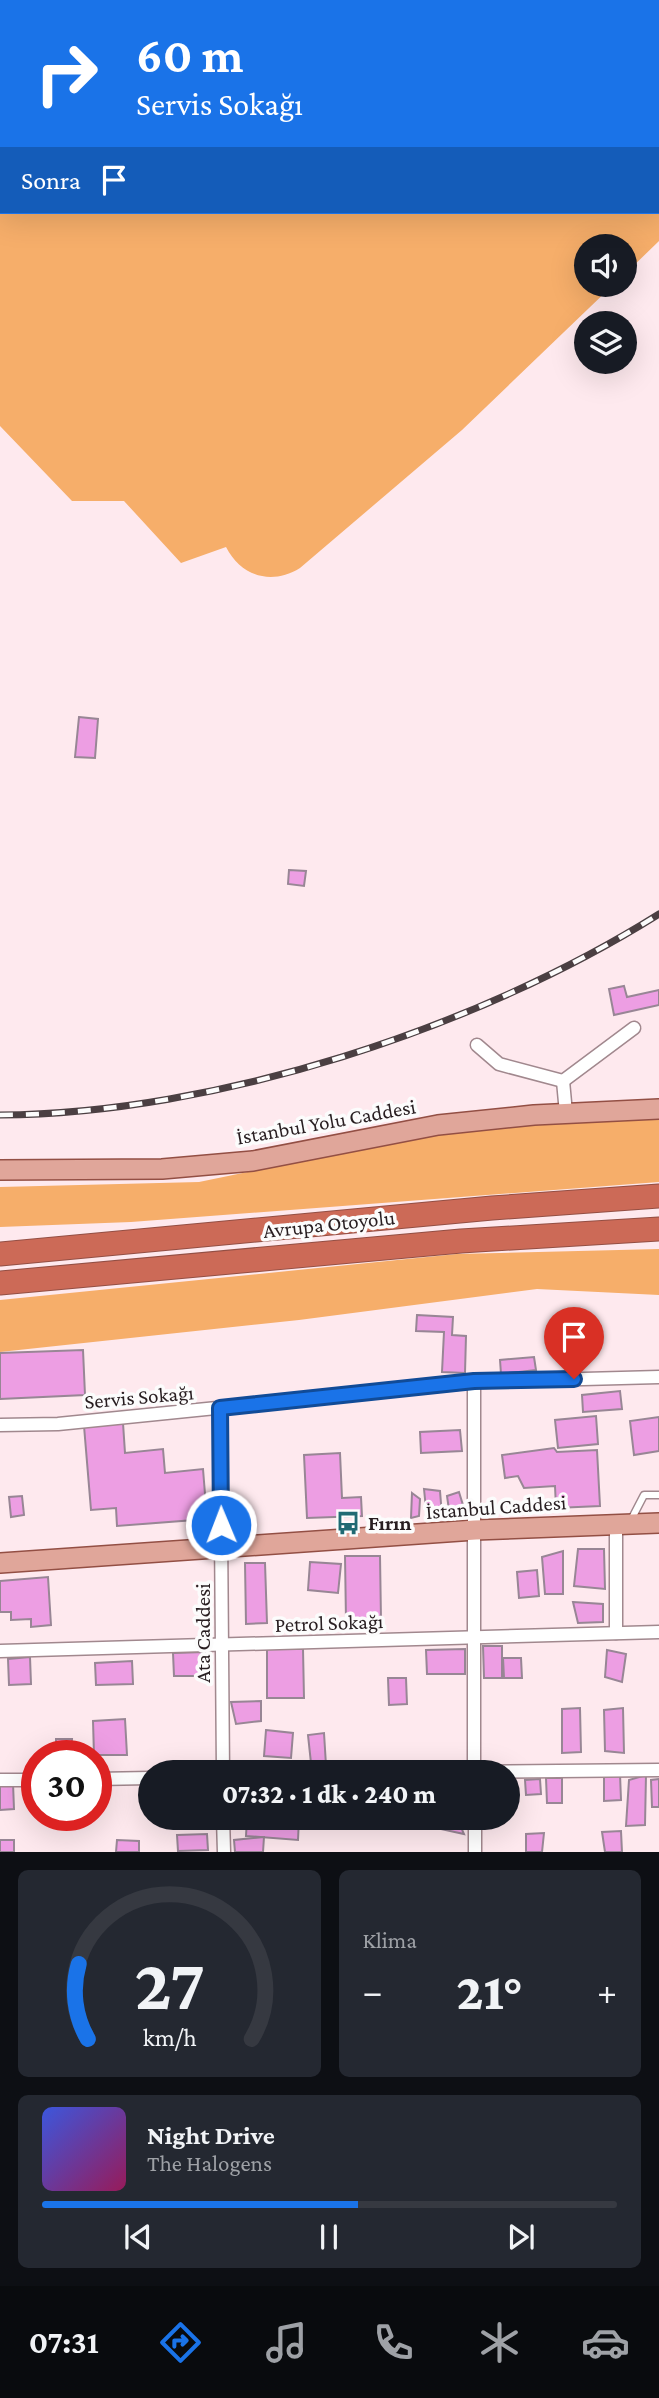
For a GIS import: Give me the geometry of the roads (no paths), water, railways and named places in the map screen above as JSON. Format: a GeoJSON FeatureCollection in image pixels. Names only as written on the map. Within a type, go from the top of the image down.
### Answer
{"type":"FeatureCollection","features":[{"type":"Feature","properties":{"kind":"highway","name":"Avrupa Otoyolu"},"geometry":{"type":"LineString","coordinates":[[0,1254],[503,1207],[659,1196]]}},
{"type":"Feature","properties":{"kind":"highway","name":"Avrupa Otoyolu"},"geometry":{"type":"LineString","coordinates":[[0,1283],[461,1241],[659,1229]]}},
{"type":"Feature","properties":{"kind":"main road","name":"İstanbul Yolu Caddesi"},"geometry":{"type":"LineString","coordinates":[[0,1170],[162,1169],[253,1161],[438,1125],[566,1113],[659,1109]]}},
{"type":"Feature","properties":{"kind":"main road","name":"İstanbul Caddesi"},"geometry":{"type":"LineString","coordinates":[[0,1563],[475,1530],[659,1523]]}},
{"type":"Feature","properties":{"kind":"street"},"geometry":{"type":"LineString","coordinates":[[563,1081],[634,1028]]}},
{"type":"Feature","properties":{"kind":"street"},"geometry":{"type":"LineString","coordinates":[[477,1045],[499,1064],[563,1081]]}},
{"type":"Feature","properties":{"kind":"street"},"geometry":{"type":"LineString","coordinates":[[563,1081],[566,1113]]}},
{"type":"Feature","properties":{"kind":"street","name":"Servis Sokağı"},"geometry":{"type":"LineString","coordinates":[[0,1425],[58,1424],[474,1381],[659,1377]]}},
{"type":"Feature","properties":{"kind":"street"},"geometry":{"type":"LineString","coordinates":[[474,1381],[474,1760]]}},
{"type":"Feature","properties":{"kind":"street","name":"Ata Caddesi"},"geometry":{"type":"LineString","coordinates":[[220,1408],[223,1760]]}},
{"type":"Feature","properties":{"kind":"street"},"geometry":{"type":"LineString","coordinates":[[616,1633],[623,1523]]}},
{"type":"Feature","properties":{"kind":"street","name":"Petrol Sokağı"},"geometry":{"type":"LineString","coordinates":[[0,1651],[659,1632]]}},
{"type":"Feature","properties":{"kind":"street"},"geometry":{"type":"LineString","coordinates":[[520,1771],[659,1770]]}},
{"type":"Feature","properties":{"kind":"street"},"geometry":{"type":"LineString","coordinates":[[112,1779],[138,1778]]}},
{"type":"Feature","properties":{"kind":"street"},"geometry":{"type":"LineString","coordinates":[[0,1780],[21,1780]]}},
{"type":"Feature","properties":{"kind":"street"},"geometry":{"type":"LineString","coordinates":[[223,1830],[224,1852]]}},
{"type":"Feature","properties":{"kind":"street"},"geometry":{"type":"LineString","coordinates":[[475,1830],[475,1852]]}},
{"type":"Feature","properties":{"kind":"lane"},"geometry":{"type":"LineString","coordinates":[[623,1523],[644,1495],[659,1495]]}},
{"type":"Feature","properties":{"kind":"railway"},"geometry":{"type":"LineString","coordinates":[[0,1115],[83,1111],[168,1099],[255,1081],[342,1057],[428,1027],[510,993],[588,955],[659,914]]}},
{"type":"Feature","properties":{"kind":"place","name":"Fırın"},"geometry":{"type":"Point","coordinates":[348,1523]}}]}
